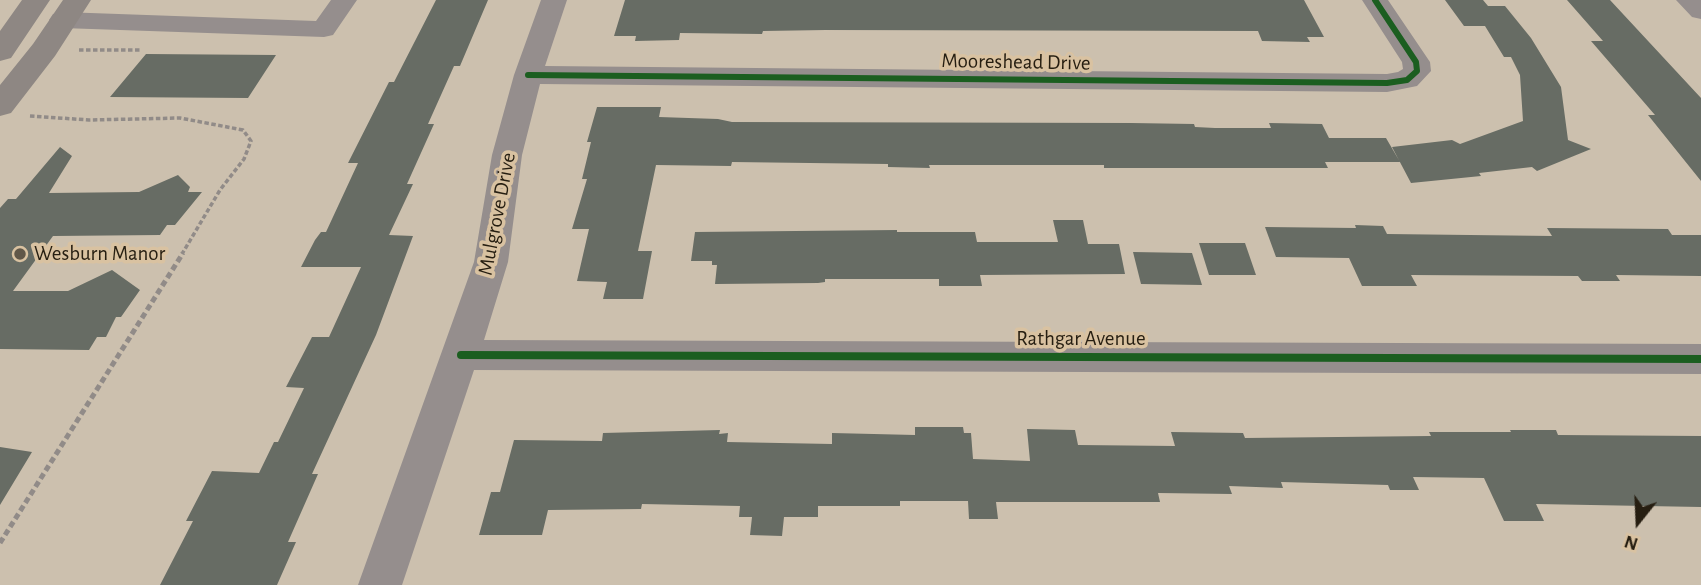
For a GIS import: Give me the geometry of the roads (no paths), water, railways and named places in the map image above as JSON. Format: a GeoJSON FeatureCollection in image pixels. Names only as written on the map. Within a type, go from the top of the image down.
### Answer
{"type":"FeatureCollection","features":[{"type":"Feature","properties":{"kind":"main road"},"geometry":{"type":"LineString","coordinates":[[0,52],[36,0]]}},
{"type":"Feature","properties":{"kind":"main road"},"geometry":{"type":"LineString","coordinates":[[12,111],[44,50],[70,10]]}},
{"type":"Feature","properties":{"kind":"street"},"geometry":{"type":"LineString","coordinates":[[70,10],[324,29],[344,0]]}},
{"type":"Feature","properties":{"kind":"street","name":"Mulgrove Drive"},"geometry":{"type":"LineString","coordinates":[[380,585],[491,262],[508,155],[528,75],[555,0]]}},
{"type":"Feature","properties":{"kind":"street","name":"Mooreshead Drive"},"geometry":{"type":"LineString","coordinates":[[528,75],[1387,83],[1407,80],[1417,71],[1416,62],[1375,0]]}},
{"type":"Feature","properties":{"kind":"street"},"geometry":{"type":"LineString","coordinates":[[1689,0],[1701,11]]}},
{"type":"Feature","properties":{"kind":"street","name":"Rathgar Avenue"},"geometry":{"type":"LineString","coordinates":[[461,355],[1701,359]]}},
{"type":"Feature","properties":{"kind":"place","name":"Wesburn Manor"},"geometry":{"type":"Point","coordinates":[20,254]}}]}
